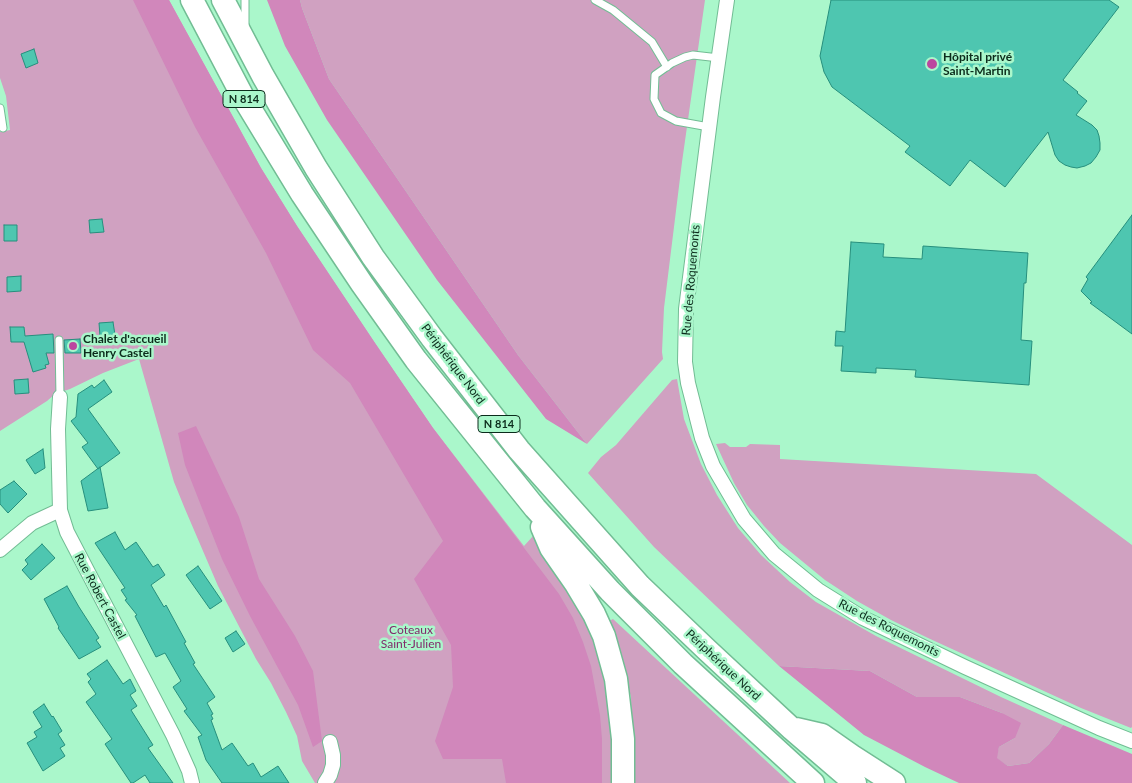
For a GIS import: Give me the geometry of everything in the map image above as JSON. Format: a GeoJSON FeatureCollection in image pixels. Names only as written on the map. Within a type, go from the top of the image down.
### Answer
{"type":"FeatureCollection","features":[{"type":"Feature","properties":{"kind":"highway","name":"Périphérique Nord"},"geometry":{"type":"LineString","coordinates":[[192,0],[243,97],[302,194],[416,360],[535,508],[610,591],[683,664],[813,783]]}},
{"type":"Feature","properties":{"kind":"highway","name":"Périphérique Nord"},"geometry":{"type":"LineString","coordinates":[[223,0],[316,168],[373,257],[432,338],[519,450],[640,586],[706,650],[855,783]]}},
{"type":"Feature","properties":{"kind":"highway"},"geometry":{"type":"LineString","coordinates":[[535,508],[551,548],[576,584],[594,614],[604,636],[616,678],[620,704],[623,739],[623,783]]}},
{"type":"Feature","properties":{"kind":"highway"},"geometry":{"type":"LineString","coordinates":[[792,728],[822,735],[894,783]]}},
{"type":"Feature","properties":{"kind":"street","name":"Rue des Roquemonts"},"geometry":{"type":"LineString","coordinates":[[727,0],[686,309],[685,362],[688,383],[702,438],[713,466],[744,520],[774,554],[818,590],[863,618],[1090,724],[1132,741]]}},
{"type":"Feature","properties":{"kind":"street","name":"Rue Robert Castel"},"geometry":{"type":"LineString","coordinates":[[60,397],[58,429],[60,510],[67,532],[173,735],[189,771],[192,783]]}},
{"type":"Feature","properties":{"kind":"street"},"geometry":{"type":"LineString","coordinates":[[0,550],[32,523],[60,510]]}},
{"type":"Feature","properties":{"kind":"street"},"geometry":{"type":"LineString","coordinates":[[325,783],[333,765],[330,742]]}},
{"type":"Feature","properties":{"kind":"lane"},"geometry":{"type":"LineString","coordinates":[[245,0],[246,44]]}},
{"type":"Feature","properties":{"kind":"lane"},"geometry":{"type":"LineString","coordinates":[[595,0],[612,10],[652,42],[667,66]]}},
{"type":"Feature","properties":{"kind":"lane"},"geometry":{"type":"LineString","coordinates":[[709,127],[676,121],[661,113],[654,99],[655,76],[667,66],[685,57],[693,55],[719,58]]}},
{"type":"Feature","properties":{"kind":"lane"},"geometry":{"type":"LineString","coordinates":[[0,108],[3,128]]}},
{"type":"Feature","properties":{"kind":"lane"},"geometry":{"type":"LineString","coordinates":[[59,340],[60,397]]}},
{"type":"Feature","properties":{"kind":"green space","name":"Coteaux Saint-Julien"},"geometry":{"type":"Polygon","coordinates":[[[0,0],[169,0],[261,168],[375,343],[433,428],[524,546],[533,536],[572,592],[585,618],[596,647],[604,679],[613,737],[614,783],[315,783],[302,761],[297,736],[286,712],[218,586],[185,509],[174,482],[139,359],[55,394],[0,431],[0,132],[10,130],[6,96],[0,78],[0,0]]]}},
{"type":"Feature","properties":{"kind":"green space"},"geometry":{"type":"Polygon","coordinates":[[[300,0],[705,0],[664,308],[663,359],[587,444],[518,355],[329,79],[300,0]]]}},
{"type":"Feature","properties":{"kind":"green space"},"geometry":{"type":"Polygon","coordinates":[[[677,379],[684,419],[701,464],[717,495],[738,528],[761,555],[790,582],[816,602],[876,636],[1063,725],[1049,744],[1029,763],[1008,766],[996,758],[999,747],[1015,738],[1002,713],[960,697],[917,697],[870,671],[779,666],[654,547],[588,473],[601,457],[616,445],[672,380],[677,379]]]}},
{"type":"Feature","properties":{"kind":"green space"},"geometry":{"type":"Polygon","coordinates":[[[725,443],[730,447],[746,447],[750,444],[780,445],[780,459],[1036,474],[1132,545],[1132,727],[1081,708],[928,638],[857,601],[825,580],[780,543],[747,505],[734,483],[716,444],[725,443]]]}},
{"type":"Feature","properties":{"kind":"green space"},"geometry":{"type":"Polygon","coordinates":[[[613,619],[790,783],[633,783],[631,697],[609,621],[613,619]]]}},
{"type":"Feature","properties":{"kind":"shaded area"},"geometry":{"type":"Polygon","coordinates":[[[133,0],[169,0],[261,168],[297,226],[433,428],[559,594],[573,618],[591,666],[600,715],[602,783],[506,783],[502,759],[443,759],[435,741],[453,687],[451,645],[414,579],[443,541],[350,383],[313,350],[266,253],[195,127],[133,0]]]}},
{"type":"Feature","properties":{"kind":"shaded area"},"geometry":{"type":"Polygon","coordinates":[[[267,0],[300,0],[329,79],[518,355],[587,444],[546,419],[437,280],[327,120],[285,46],[267,0]]]}},
{"type":"Feature","properties":{"kind":"shaded area"},"geometry":{"type":"Polygon","coordinates":[[[196,426],[239,517],[259,579],[295,636],[313,671],[322,741],[313,747],[298,705],[222,559],[185,465],[178,433],[196,426]]]}},
{"type":"Feature","properties":{"kind":"shaded area"},"geometry":{"type":"Polygon","coordinates":[[[779,666],[870,671],[917,697],[960,697],[1002,713],[1021,723],[1015,738],[999,747],[997,758],[1008,766],[1029,763],[1049,744],[1063,725],[1132,754],[1132,783],[959,783],[864,735],[779,666]]]}},
{"type":"Feature","properties":{"kind":"building","name":"Hôpital privé Saint-Martin"},"geometry":{"type":"Polygon","coordinates":[[[831,0],[1109,0],[1119,7],[1063,80],[1087,101],[1076,115],[1097,130],[1100,150],[1096,157],[1085,166],[1077,168],[1065,165],[1055,155],[1048,132],[1005,187],[970,160],[950,186],[905,152],[910,146],[832,87],[824,72],[820,56],[831,0]]]}},
{"type":"Feature","properties":{"kind":"building"},"geometry":{"type":"Polygon","coordinates":[[[34,49],[38,63],[26,68],[21,54],[34,49]]]}},
{"type":"Feature","properties":{"kind":"building"},"geometry":{"type":"Polygon","coordinates":[[[1132,215],[1132,334],[1090,303],[1092,302],[1081,291],[1088,279],[1086,277],[1132,215]]]}},
{"type":"Feature","properties":{"kind":"building"},"geometry":{"type":"Polygon","coordinates":[[[102,219],[104,232],[90,233],[89,220],[102,219]]]}},
{"type":"Feature","properties":{"kind":"building"},"geometry":{"type":"Polygon","coordinates":[[[4,225],[17,225],[17,241],[4,241],[4,225]]]}},
{"type":"Feature","properties":{"kind":"building"},"geometry":{"type":"Polygon","coordinates":[[[851,242],[884,244],[883,257],[922,259],[923,246],[1028,253],[1026,283],[1024,283],[1021,340],[1032,341],[1029,385],[915,377],[916,370],[876,368],[876,373],[841,371],[843,346],[835,346],[836,331],[845,332],[851,242]]]}},
{"type":"Feature","properties":{"kind":"building"},"geometry":{"type":"Polygon","coordinates":[[[21,276],[21,291],[7,292],[7,277],[21,276]]]}},
{"type":"Feature","properties":{"kind":"building"},"geometry":{"type":"Polygon","coordinates":[[[113,322],[115,335],[100,336],[99,323],[113,322]]]}},
{"type":"Feature","properties":{"kind":"building"},"geometry":{"type":"Polygon","coordinates":[[[10,327],[24,327],[25,336],[53,334],[54,353],[46,353],[49,364],[45,365],[46,368],[33,372],[24,342],[11,342],[10,327]]]}},
{"type":"Feature","properties":{"kind":"building","name":"Chalet d'accueil Henry Castel"},"geometry":{"type":"Polygon","coordinates":[[[80,339],[81,353],[65,353],[64,340],[80,339]]]}},
{"type":"Feature","properties":{"kind":"building"},"geometry":{"type":"Polygon","coordinates":[[[28,379],[29,393],[15,394],[14,380],[28,379]]]}},
{"type":"Feature","properties":{"kind":"building"},"geometry":{"type":"Polygon","coordinates":[[[104,380],[112,392],[88,409],[120,453],[98,469],[82,447],[88,443],[71,421],[76,417],[78,394],[92,385],[94,388],[104,380]]]}},
{"type":"Feature","properties":{"kind":"building"},"geometry":{"type":"Polygon","coordinates":[[[43,449],[45,468],[35,474],[26,460],[43,449]]]}},
{"type":"Feature","properties":{"kind":"building"},"geometry":{"type":"Polygon","coordinates":[[[100,467],[108,508],[88,511],[81,481],[100,467]]]}},
{"type":"Feature","properties":{"kind":"building"},"geometry":{"type":"Polygon","coordinates":[[[14,481],[27,494],[8,513],[0,504],[0,490],[14,481]]]}},
{"type":"Feature","properties":{"kind":"building"},"geometry":{"type":"Polygon","coordinates":[[[115,532],[125,550],[136,542],[153,567],[158,564],[165,575],[151,585],[164,607],[166,605],[186,642],[184,643],[195,663],[193,664],[215,697],[207,703],[213,714],[211,715],[213,719],[211,720],[222,750],[232,743],[248,766],[253,763],[261,777],[278,766],[289,783],[222,783],[206,760],[198,737],[202,735],[184,711],[187,709],[173,687],[181,681],[165,653],[156,657],[135,616],[137,615],[125,600],[127,599],[121,590],[125,588],[95,543],[115,532]]]}},
{"type":"Feature","properties":{"kind":"building"},"geometry":{"type":"Polygon","coordinates":[[[42,544],[55,558],[31,580],[22,570],[28,564],[25,560],[42,544]]]}},
{"type":"Feature","properties":{"kind":"building"},"geometry":{"type":"Polygon","coordinates":[[[198,566],[222,601],[210,609],[186,575],[198,566]]]}},
{"type":"Feature","properties":{"kind":"building"},"geometry":{"type":"Polygon","coordinates":[[[67,586],[99,638],[96,640],[101,647],[79,659],[58,628],[44,599],[67,586]]]}},
{"type":"Feature","properties":{"kind":"building"},"geometry":{"type":"Polygon","coordinates":[[[236,631],[245,644],[233,652],[225,638],[236,631]]]}},
{"type":"Feature","properties":{"kind":"building"},"geometry":{"type":"Polygon","coordinates":[[[107,660],[123,684],[130,679],[136,691],[130,695],[137,706],[131,710],[153,745],[148,748],[173,783],[150,783],[145,775],[131,783],[105,744],[112,739],[86,702],[96,694],[88,682],[91,679],[87,674],[107,660]]]}},
{"type":"Feature","properties":{"kind":"building"},"geometry":{"type":"Polygon","coordinates":[[[44,704],[62,731],[58,734],[65,745],[60,748],[65,756],[43,771],[27,743],[37,737],[34,732],[42,727],[33,712],[44,704]]]}},
{"type":"Feature","properties":{"kind":"place","name":"Hôpital privé Saint-Martin"},"geometry":{"type":"Point","coordinates":[932,64]}},
{"type":"Feature","properties":{"kind":"place","name":"Chalet d'accueil Henry Castel"},"geometry":{"type":"Point","coordinates":[73,346]}}]}
